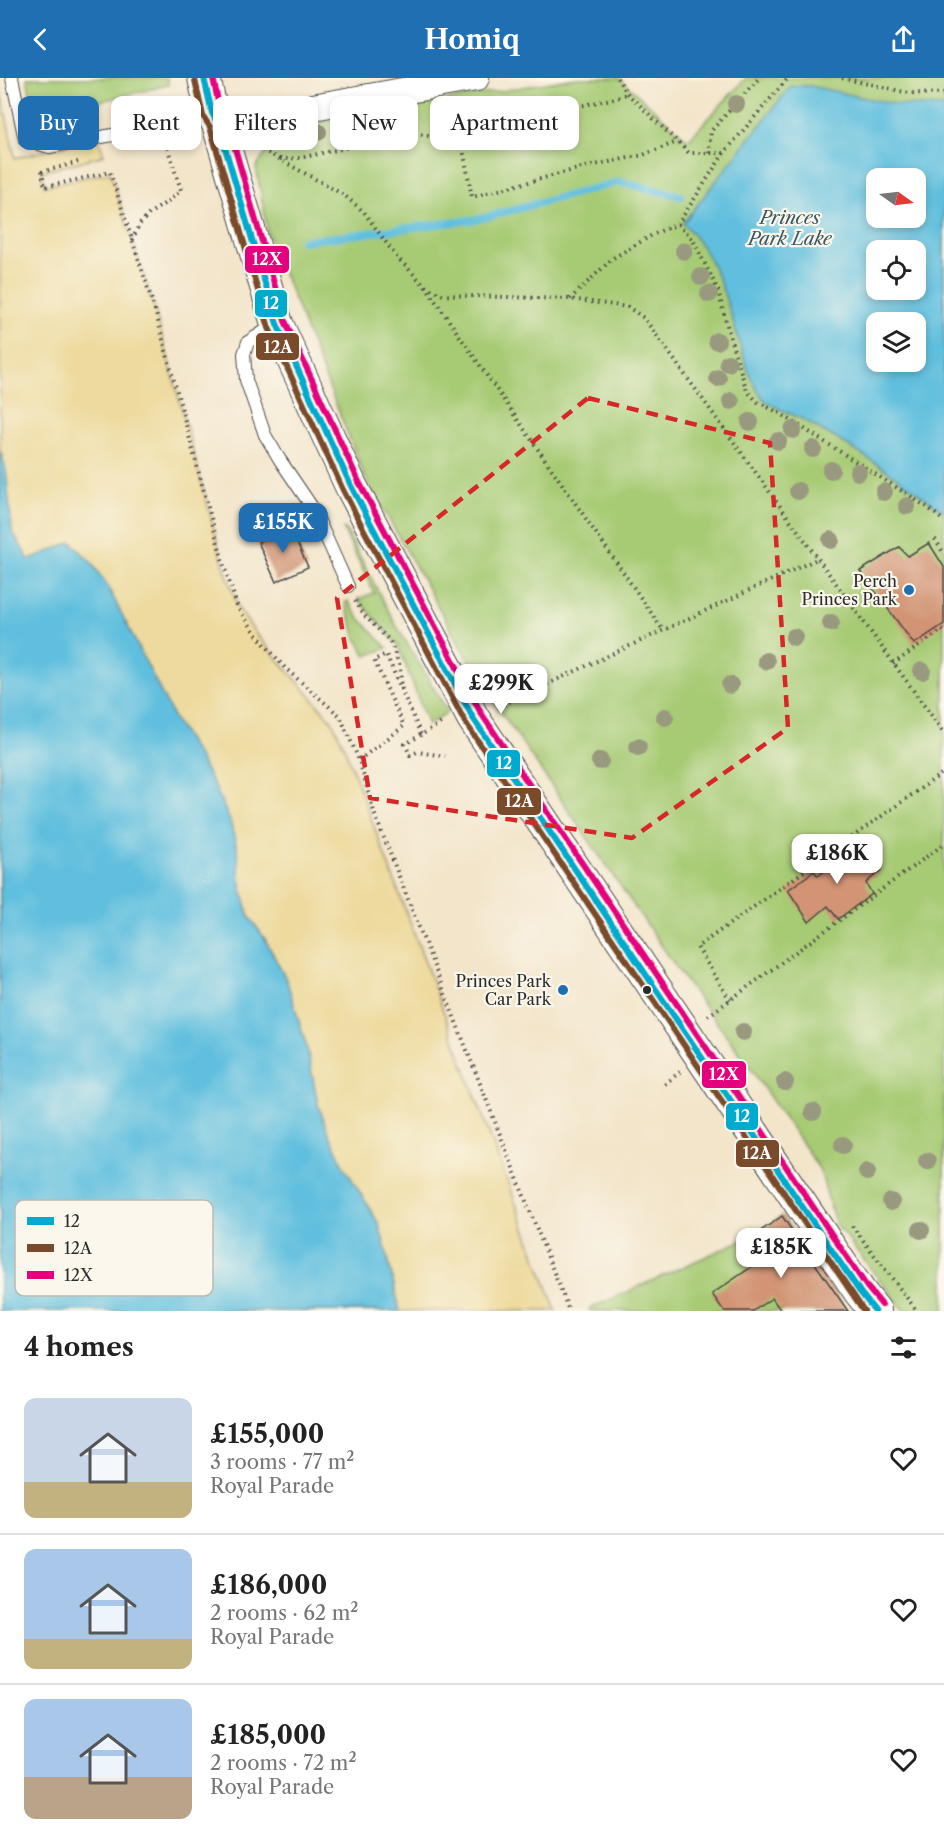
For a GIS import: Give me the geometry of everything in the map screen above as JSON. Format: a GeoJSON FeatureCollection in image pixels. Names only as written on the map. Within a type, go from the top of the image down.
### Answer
{"type":"FeatureCollection","features":[{"type":"Feature","properties":{"kind":"street"},"geometry":{"type":"LineString","coordinates":[[204,78],[213,112]]}},
{"type":"Feature","properties":{"kind":"street"},"geometry":{"type":"LineString","coordinates":[[318,103],[474,78]]}},
{"type":"Feature","properties":{"kind":"street"},"geometry":{"type":"LineString","coordinates":[[224,150],[277,324],[460,719],[875,1311]]}},
{"type":"Feature","properties":{"kind":"lane"},"geometry":{"type":"LineString","coordinates":[[12,78],[18,105]]}},
{"type":"Feature","properties":{"kind":"lane"},"geometry":{"type":"LineString","coordinates":[[277,324],[248,342],[244,354],[246,380],[265,435],[314,510],[348,586]]}},
{"type":"Feature","properties":{"kind":"path"},"geometry":{"type":"LineString","coordinates":[[617,78],[627,93],[689,153],[724,153]]}},
{"type":"Feature","properties":{"kind":"path"},"geometry":{"type":"LineString","coordinates":[[709,153],[711,131],[759,78]]}},
{"type":"Feature","properties":{"kind":"path"},"geometry":{"type":"LineString","coordinates":[[570,298],[614,258],[654,234],[678,224],[724,153],[788,78]]}},
{"type":"Feature","properties":{"kind":"path"},"geometry":{"type":"LineString","coordinates":[[842,78],[909,93],[944,93]]}},
{"type":"Feature","properties":{"kind":"path"},"geometry":{"type":"LineString","coordinates":[[579,106],[620,97],[627,93]]}},
{"type":"Feature","properties":{"kind":"path"},"geometry":{"type":"LineString","coordinates":[[280,159],[300,158],[412,133],[430,136]]}},
{"type":"Feature","properties":{"kind":"path"},"geometry":{"type":"LineString","coordinates":[[99,141],[104,155],[42,172],[45,187],[110,172],[155,310],[224,566],[238,608],[256,634],[285,668],[340,716],[359,760],[375,815],[569,1311]]}},
{"type":"Feature","properties":{"kind":"path"},"geometry":{"type":"LineString","coordinates":[[463,150],[472,197],[585,167],[643,155],[677,141]]}},
{"type":"Feature","properties":{"kind":"path"},"geometry":{"type":"LineString","coordinates":[[132,241],[139,225],[150,213],[171,200],[181,190],[168,150]]}},
{"type":"Feature","properties":{"kind":"path"},"geometry":{"type":"LineString","coordinates":[[265,150],[344,195],[364,212],[395,255],[425,286],[663,630]]}},
{"type":"Feature","properties":{"kind":"path"},"geometry":{"type":"LineString","coordinates":[[678,224],[692,238],[718,290],[730,341],[747,392],[758,402],[781,414],[927,507],[944,521]]}},
{"type":"Feature","properties":{"kind":"path"},"geometry":{"type":"LineString","coordinates":[[425,286],[443,295],[570,298],[628,307],[644,318],[944,733]]}},
{"type":"Feature","properties":{"kind":"path"},"geometry":{"type":"LineString","coordinates":[[935,539],[944,554]]}},
{"type":"Feature","properties":{"kind":"path"},"geometry":{"type":"LineString","coordinates":[[445,756],[417,752],[410,755],[405,744],[819,558]]}},
{"type":"Feature","properties":{"kind":"path"},"geometry":{"type":"LineString","coordinates":[[348,586],[353,600],[390,641],[400,667],[403,693]]}},
{"type":"Feature","properties":{"kind":"path"},"geometry":{"type":"LineString","coordinates":[[893,664],[943,630]]}},
{"type":"Feature","properties":{"kind":"path"},"geometry":{"type":"LineString","coordinates":[[359,760],[404,726],[374,660],[386,654],[421,735]]}},
{"type":"Feature","properties":{"kind":"path"},"geometry":{"type":"LineString","coordinates":[[730,1000],[697,947],[944,772]]}},
{"type":"Feature","properties":{"kind":"path"},"geometry":{"type":"LineString","coordinates":[[705,1019],[944,844]]}},
{"type":"Feature","properties":{"kind":"path"},"geometry":{"type":"LineString","coordinates":[[847,1220],[917,1311]]}},
{"type":"Feature","properties":{"kind":"highlighted area"},"geometry":{"type":"Polygon","coordinates":[[[588,398],[770,443],[788,728],[632,838],[370,798],[337,598],[588,398]]]}},
{"type":"Feature","properties":{"kind":"green space"},"geometry":{"type":"Polygon","coordinates":[[[27,78],[167,78],[168,85],[122,96],[111,96],[111,99],[99,102],[99,96],[31,96],[27,78]]]}},
{"type":"Feature","properties":{"kind":"green space"},"geometry":{"type":"Polygon","coordinates":[[[576,78],[619,78],[688,140],[746,78],[944,78],[944,1311],[904,1311],[835,1223],[820,1170],[741,1055],[687,983],[483,686],[364,475],[268,234],[256,167],[268,150],[318,150],[318,122],[330,120],[330,150],[418,150],[418,105],[430,103],[430,150],[579,150],[579,96],[471,96],[576,78]]]}},
{"type":"Feature","properties":{"kind":"green space"},"geometry":{"type":"Polygon","coordinates":[[[345,528],[396,625],[448,712],[428,725],[398,645],[358,599],[374,593],[343,529],[345,528]]]}},
{"type":"Feature","properties":{"kind":"green space"},"geometry":{"type":"Polygon","coordinates":[[[348,601],[357,615],[387,648],[366,656],[356,637],[345,603],[348,601]]]}},
{"type":"Feature","properties":{"kind":"green space"},"geometry":{"type":"Polygon","coordinates":[[[782,1216],[848,1311],[590,1311],[589,1309],[758,1233],[782,1216]]]}},
{"type":"Feature","properties":{"kind":"sand"},"geometry":{"type":"Polygon","coordinates":[[[0,88],[15,158],[48,150],[99,150],[99,141],[104,155],[42,172],[44,186],[110,172],[155,310],[224,566],[238,608],[256,634],[332,721],[343,744],[556,1311],[160,1311],[154,1296],[213,1296],[213,1200],[114,1200],[0,927],[0,88]]]}},
{"type":"Feature","properties":{"kind":"water","name":"Princes Park Lake"},"geometry":{"type":"Polygon","coordinates":[[[791,86],[810,86],[899,105],[944,107],[944,512],[859,453],[806,421],[765,401],[747,369],[718,276],[694,235],[683,223],[791,86]]]}},
{"type":"Feature","properties":{"kind":"water"},"geometry":{"type":"Polygon","coordinates":[[[0,450],[6,469],[12,531],[29,560],[71,542],[91,562],[108,587],[176,722],[216,789],[230,821],[249,916],[265,939],[287,981],[307,1048],[318,1104],[329,1135],[347,1171],[379,1224],[400,1311],[0,1311],[0,450]]]}},
{"type":"Feature","properties":{"kind":"building"},"geometry":{"type":"Polygon","coordinates":[[[290,527],[308,567],[276,582],[258,542],[290,527]]]}},
{"type":"Feature","properties":{"kind":"building","name":"Perch Princes Park"},"geometry":{"type":"Polygon","coordinates":[[[929,543],[944,567],[944,624],[914,644],[860,571],[899,547],[908,556],[929,543]]]}},
{"type":"Feature","properties":{"kind":"building"},"geometry":{"type":"Polygon","coordinates":[[[863,842],[881,870],[866,883],[872,894],[838,919],[828,906],[809,922],[788,890],[814,871],[818,876],[863,842]]]}},
{"type":"Feature","properties":{"kind":"building"},"geometry":{"type":"Polygon","coordinates":[[[782,1216],[848,1311],[781,1311],[772,1298],[753,1311],[724,1311],[712,1294],[772,1253],[758,1233],[782,1216]]]}},
{"type":"Feature","properties":{"kind":"waterway"},"geometry":{"type":"LineString","coordinates":[[303,241],[479,219],[619,182],[681,196]]}},
{"type":"Feature","properties":{"kind":"transit line","name":"12"},"geometry":{"type":"LineString","coordinates":[[204,78],[212,113],[218,124],[277,324],[351,486],[473,718],[875,1311]]}},
{"type":"Feature","properties":{"kind":"transit line","name":"12X"},"geometry":{"type":"LineString","coordinates":[[213,78],[220,110],[227,121],[285,321],[359,482],[481,713],[867,1287],[882,1305]]}},
{"type":"Feature","properties":{"kind":"transit line","name":"12A"},"geometry":{"type":"LineString","coordinates":[[195,80],[203,116],[210,127],[269,328],[343,490],[465,722],[864,1311]]}},
{"type":"Feature","properties":{"kind":"place","name":"Perch Princes Park"},"geometry":{"type":"Point","coordinates":[909,590]}},
{"type":"Feature","properties":{"kind":"place","name":"Princes Park Car Park"},"geometry":{"type":"Point","coordinates":[563,990]}}]}
